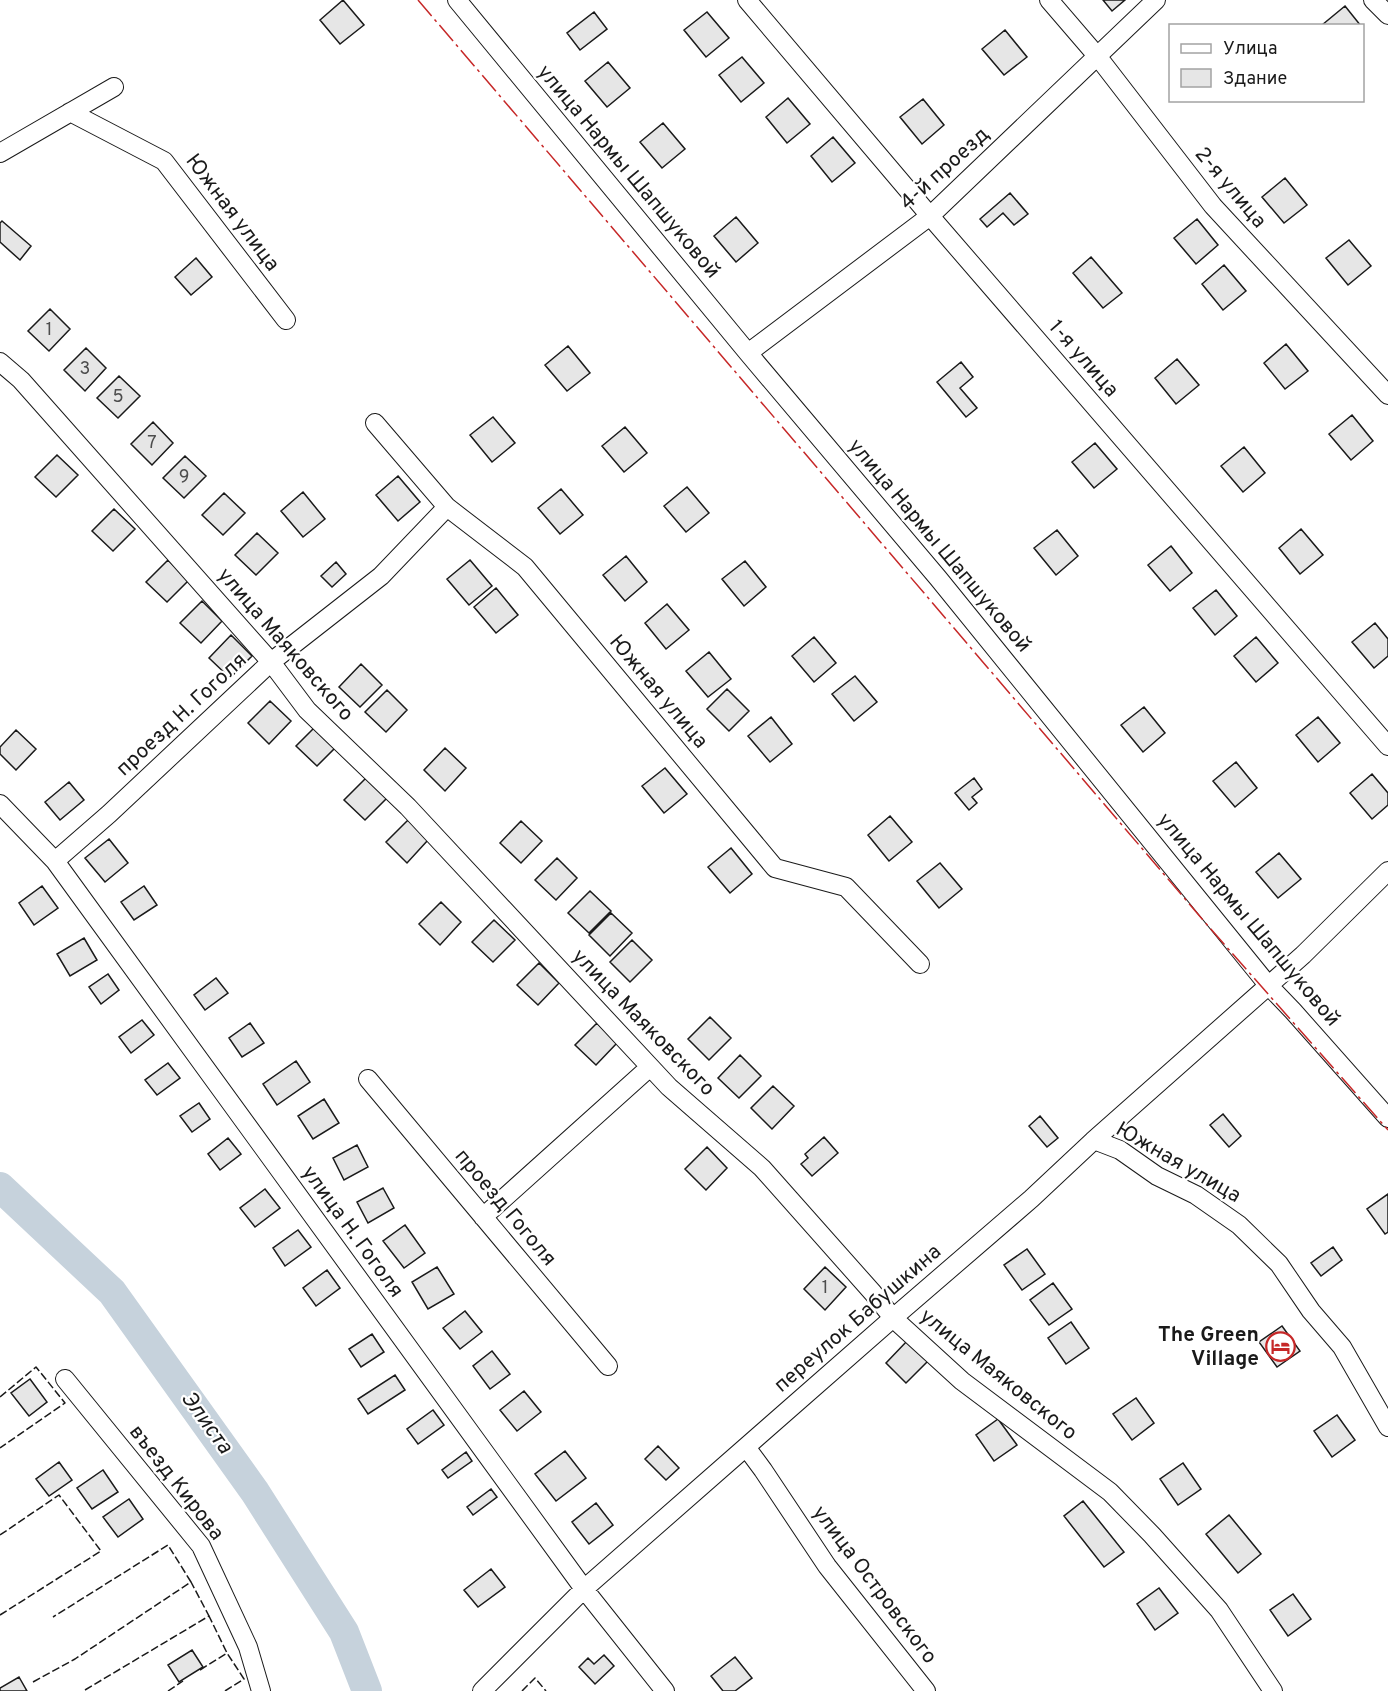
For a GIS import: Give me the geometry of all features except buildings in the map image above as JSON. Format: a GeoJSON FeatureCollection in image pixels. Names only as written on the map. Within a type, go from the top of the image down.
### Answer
{"type":"FeatureCollection","features":[{"type":"Feature","properties":{"kind":"street","name":"улица Нармы Шапшуковой"},"geometry":{"type":"LineString","coordinates":[[457,0],[748,353],[938,578],[1268,985],[1388,1118]]}},
{"type":"Feature","properties":{"kind":"street","name":"1-я улица"},"geometry":{"type":"LineString","coordinates":[[747,0],[930,216],[1388,746]]}},
{"type":"Feature","properties":{"kind":"street","name":"2-я улица"},"geometry":{"type":"LineString","coordinates":[[1049,0],[1098,57],[1213,206],[1388,396]]}},
{"type":"Feature","properties":{"kind":"street","name":"4-й проезд"},"geometry":{"type":"LineString","coordinates":[[748,353],[930,216],[1156,0]]}},
{"type":"Feature","properties":{"kind":"street"},"geometry":{"type":"LineString","coordinates":[[1373,0],[1388,15]]}},
{"type":"Feature","properties":{"kind":"street"},"geometry":{"type":"LineString","coordinates":[[0,153],[114,87]]}},
{"type":"Feature","properties":{"kind":"street","name":"Южная улица"},"geometry":{"type":"LineString","coordinates":[[70,112],[164,160],[286,320]]}},
{"type":"Feature","properties":{"kind":"street","name":"улица Маяковского"},"geometry":{"type":"LineString","coordinates":[[0,362],[21,380],[271,662],[307,710],[408,807],[669,1087],[762,1168],[893,1318],[962,1381],[1110,1492],[1152,1535],[1219,1610],[1273,1691]]}},
{"type":"Feature","properties":{"kind":"street","name":"Южная улица"},"geometry":{"type":"LineString","coordinates":[[375,423],[447,507],[525,567],[775,868],[846,887],[920,964]]}},
{"type":"Feature","properties":{"kind":"street","name":"проезд Н. Гоголя"},"geometry":{"type":"LineString","coordinates":[[55,861],[109,814],[271,662],[381,576],[447,507]]}},
{"type":"Feature","properties":{"kind":"street","name":"улица Н. Гоголя"},"geometry":{"type":"LineString","coordinates":[[0,804],[55,861],[584,1589],[665,1691]]}},
{"type":"Feature","properties":{"kind":"street","name":"переулок Бабушкина"},"geometry":{"type":"LineString","coordinates":[[482,1691],[584,1589],[1031,1199],[1094,1140],[1303,955],[1388,871]]}},
{"type":"Feature","properties":{"kind":"street"},"geometry":{"type":"LineString","coordinates":[[483,1217],[650,1067]]}},
{"type":"Feature","properties":{"kind":"street","name":"проезд Гоголя"},"geometry":{"type":"LineString","coordinates":[[368,1079],[608,1366]]}},
{"type":"Feature","properties":{"kind":"street","name":"Южная улица"},"geometry":{"type":"LineString","coordinates":[[1094,1140],[1120,1150],[1157,1176],[1196,1195],[1239,1225],[1279,1264],[1311,1311],[1342,1347],[1388,1426]]}},
{"type":"Feature","properties":{"kind":"street","name":"въезд Кирова"},"geometry":{"type":"LineString","coordinates":[[65,1378],[201,1546],[248,1647],[261,1691]]}},
{"type":"Feature","properties":{"kind":"street","name":"улица Островского"},"geometry":{"type":"LineString","coordinates":[[746,1447],[827,1566],[926,1691]]}},
{"type":"Feature","properties":{"kind":"waterway","name":"Элиста"},"geometry":{"type":"LineString","coordinates":[[0,1187],[112,1292],[255,1492],[344,1632],[367,1691]]}},
{"type":"Feature","properties":{"kind":"fence"},"geometry":{"type":"LineString","coordinates":[[0,1397],[36,1367],[65,1403],[0,1448]]}},
{"type":"Feature","properties":{"kind":"fence"},"geometry":{"type":"LineString","coordinates":[[0,1535],[59,1495],[101,1551],[0,1615]]}},
{"type":"Feature","properties":{"kind":"fence"},"geometry":{"type":"LineString","coordinates":[[33,1682],[75,1659],[191,1582],[168,1545],[53,1617]]}},
{"type":"Feature","properties":{"kind":"fence"},"geometry":{"type":"LineString","coordinates":[[85,1690],[209,1616],[191,1582]]}},
{"type":"Feature","properties":{"kind":"fence"},"geometry":{"type":"LineString","coordinates":[[200,1670],[227,1653],[209,1616]]}},
{"type":"Feature","properties":{"kind":"fence"},"geometry":{"type":"LineString","coordinates":[[225,1691],[244,1679],[227,1653]]}},
{"type":"Feature","properties":{"kind":"fence"},"geometry":{"type":"LineString","coordinates":[[522,1691],[535,1678],[546,1691]]}},
{"type":"Feature","properties":{"kind":"fence"},"geometry":{"type":"LineString","coordinates":[[168,1691],[183,1681]]}},
{"type":"Feature","properties":{"kind":"power"},"geometry":{"type":"LineString","coordinates":[[418,0],[1209,927],[1388,1130]]}},
{"type":"Feature","properties":{"kind":"place","name":"The Green Village"},"geometry":{"type":"Point","coordinates":[1280,1347]}}]}
